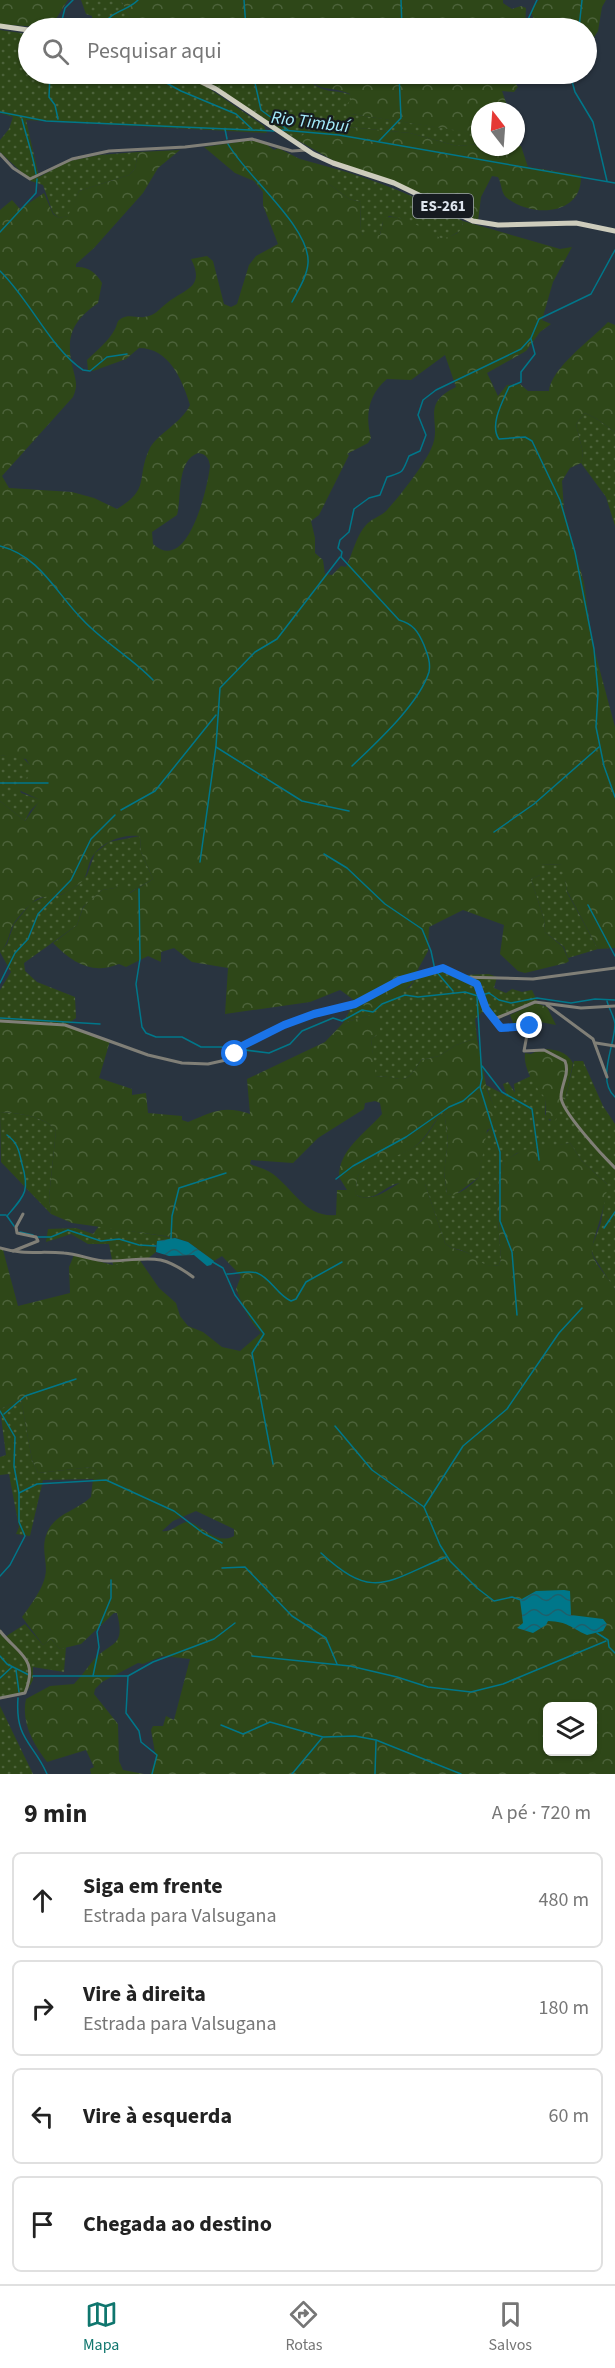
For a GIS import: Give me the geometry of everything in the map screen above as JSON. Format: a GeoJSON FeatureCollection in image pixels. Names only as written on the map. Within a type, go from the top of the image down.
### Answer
{"type":"FeatureCollection","features":[{"type":"Feature","properties":{"kind":"main road"},"geometry":{"type":"LineString","coordinates":[[0,26],[18,29]]}},
{"type":"Feature","properties":{"kind":"main road","name":"ES-261"},"geometry":{"type":"LineString","coordinates":[[206,84],[333,164],[394,183],[473,221],[498,225],[576,223],[615,231]]}},
{"type":"Feature","properties":{"kind":"street"},"geometry":{"type":"LineString","coordinates":[[0,154],[13,168],[30,179],[72,159],[109,151],[185,147],[252,139],[292,151],[308,150]]}},
{"type":"Feature","properties":{"kind":"street"},"geometry":{"type":"LineString","coordinates":[[0,1021],[65,1025],[148,1055],[182,1063],[208,1064],[226,1060],[244,1045],[284,1025],[314,1014],[355,1004],[413,976],[445,968],[479,987],[490,1014],[504,1029],[529,1025],[523,1044],[524,1051],[544,1050],[566,1061],[567,1067],[561,1096],[563,1106],[597,1151],[615,1168]]}},
{"type":"Feature","properties":{"kind":"street"},"geometry":{"type":"LineString","coordinates":[[458,977],[533,979],[615,968]]}},
{"type":"Feature","properties":{"kind":"street"},"geometry":{"type":"LineString","coordinates":[[490,1014],[500,1018],[528,1003],[581,1008],[615,1006]]}},
{"type":"Feature","properties":{"kind":"street"},"geometry":{"type":"LineString","coordinates":[[545,1004],[583,1029],[595,1043],[607,1077]]}},
{"type":"Feature","properties":{"kind":"street"},"geometry":{"type":"LineString","coordinates":[[595,1043],[615,1046]]}},
{"type":"Feature","properties":{"kind":"street"},"geometry":{"type":"LineString","coordinates":[[11,1251],[38,1241],[36,1237],[17,1233],[16,1227],[23,1214]]}},
{"type":"Feature","properties":{"kind":"street"},"geometry":{"type":"LineString","coordinates":[[0,1248],[29,1254],[65,1253],[109,1261],[148,1257],[174,1264],[193,1276]]}},
{"type":"Feature","properties":{"kind":"street"},"geometry":{"type":"LineString","coordinates":[[0,1631],[29,1662],[32,1674],[25,1693],[0,1698]]}},
{"type":"Feature","properties":{"kind":"green space"},"geometry":{"type":"Polygon","coordinates":[[[0,0],[68,0],[56,18],[18,18],[18,25],[0,24],[0,0]]]}},
{"type":"Feature","properties":{"kind":"green space"},"geometry":{"type":"Polygon","coordinates":[[[81,0],[121,0],[130,18],[92,18],[86,14],[81,0]]]}},
{"type":"Feature","properties":{"kind":"green space"},"geometry":{"type":"Polygon","coordinates":[[[121,0],[503,0],[503,3],[512,9],[521,6],[526,8],[526,18],[130,18],[121,0]]]}},
{"type":"Feature","properties":{"kind":"green space"},"geometry":{"type":"Polygon","coordinates":[[[539,0],[606,0],[602,7],[597,33],[597,18],[533,18],[531,11],[539,0]]]}},
{"type":"Feature","properties":{"kind":"green space"},"geometry":{"type":"Polygon","coordinates":[[[0,30],[18,33],[18,84],[202,84],[264,126],[267,133],[26,120],[39,177],[69,161],[99,155],[138,152],[135,169],[129,175],[79,191],[69,216],[59,218],[53,213],[43,185],[31,181],[0,152],[0,140],[9,129],[13,117],[0,113],[0,30]]]}},
{"type":"Feature","properties":{"kind":"green space"},"geometry":{"type":"Polygon","coordinates":[[[212,84],[314,84],[322,89],[351,95],[351,114],[471,132],[471,145],[457,146],[410,133],[338,126],[308,131],[297,140],[212,84]]]}},
{"type":"Feature","properties":{"kind":"green space"},"geometry":{"type":"Polygon","coordinates":[[[315,84],[516,84],[518,87],[514,92],[502,91],[506,102],[471,102],[471,133],[351,114],[345,110],[351,100],[350,94],[315,84]]]}},
{"type":"Feature","properties":{"kind":"green space"},"geometry":{"type":"Polygon","coordinates":[[[338,126],[410,133],[457,146],[471,145],[471,156],[524,156],[528,167],[581,175],[579,189],[574,199],[565,206],[542,210],[529,209],[507,198],[498,177],[492,176],[481,197],[478,221],[388,179],[343,166],[297,140],[308,131],[338,126]]]}},
{"type":"Feature","properties":{"kind":"green space"},"geometry":{"type":"Polygon","coordinates":[[[262,141],[274,150],[278,148],[300,159],[329,167],[329,184],[349,199],[361,202],[360,230],[363,235],[380,235],[384,218],[391,217],[406,220],[443,239],[459,232],[463,221],[560,249],[572,247],[553,282],[542,320],[551,324],[540,332],[526,351],[487,373],[498,396],[507,385],[520,384],[528,391],[549,391],[551,382],[557,373],[573,355],[608,322],[615,325],[615,432],[585,413],[576,424],[583,453],[581,463],[570,468],[562,481],[564,510],[584,583],[592,641],[615,727],[615,948],[598,949],[567,891],[562,864],[540,865],[540,875],[531,879],[544,919],[545,932],[563,947],[569,961],[566,963],[525,973],[518,971],[500,954],[504,925],[463,910],[429,927],[428,951],[417,971],[420,973],[403,992],[389,1003],[373,1007],[365,1006],[340,990],[310,1002],[225,1014],[228,968],[192,962],[174,948],[161,952],[161,962],[148,956],[126,967],[119,964],[100,968],[92,967],[76,961],[53,943],[77,925],[83,908],[102,890],[115,888],[122,881],[130,893],[153,879],[141,852],[140,836],[126,836],[112,840],[95,853],[80,884],[61,894],[42,897],[33,902],[14,924],[0,952],[0,801],[25,821],[40,800],[19,790],[18,784],[34,772],[26,759],[0,755],[0,210],[12,200],[20,209],[44,193],[53,214],[59,218],[68,216],[79,191],[129,175],[135,169],[138,152],[180,150],[158,168],[143,193],[94,248],[76,264],[76,267],[91,271],[102,283],[98,303],[82,316],[71,339],[75,393],[2,476],[9,488],[72,492],[94,498],[117,509],[128,502],[139,489],[145,460],[152,444],[181,418],[190,405],[173,367],[158,353],[149,349],[139,348],[126,359],[93,371],[88,370],[87,360],[110,338],[120,319],[127,316],[151,315],[191,287],[196,276],[191,259],[207,256],[213,261],[224,304],[231,307],[237,304],[249,265],[256,256],[278,244],[263,205],[263,192],[254,181],[235,173],[204,147],[262,141]],[[445,355],[411,380],[387,379],[372,399],[368,414],[371,438],[368,443],[347,454],[349,455],[319,515],[311,521],[315,538],[315,553],[323,560],[325,574],[332,575],[341,566],[346,567],[363,529],[390,507],[428,456],[434,440],[435,408],[445,394],[456,387],[445,355]],[[198,453],[191,457],[183,471],[177,515],[152,532],[153,544],[165,551],[176,548],[186,539],[200,508],[210,466],[207,457],[198,453]]]}},
{"type":"Feature","properties":{"kind":"green space"},"geometry":{"type":"Polygon","coordinates":[[[329,167],[398,190],[431,205],[463,221],[462,230],[444,240],[402,219],[389,216],[383,222],[380,235],[363,235],[360,231],[361,202],[349,199],[329,184],[329,167]]]}},
{"type":"Feature","properties":{"kind":"green space"},"geometry":{"type":"Polygon","coordinates":[[[585,413],[615,432],[615,526],[606,497],[581,463],[583,453],[576,424],[585,413]]]}},
{"type":"Feature","properties":{"kind":"green space"},"geometry":{"type":"Polygon","coordinates":[[[0,755],[22,757],[34,769],[34,773],[18,784],[21,793],[41,800],[30,811],[25,821],[0,801],[0,755]]]}},
{"type":"Feature","properties":{"kind":"green space"},"geometry":{"type":"Polygon","coordinates":[[[140,836],[141,852],[153,879],[129,893],[122,882],[115,888],[102,890],[83,907],[77,925],[24,963],[25,971],[37,982],[75,997],[76,1018],[66,1025],[0,1020],[0,990],[11,972],[0,952],[7,944],[14,924],[31,903],[46,896],[61,895],[78,885],[87,875],[95,853],[109,842],[140,836]]]}},
{"type":"Feature","properties":{"kind":"green space"},"geometry":{"type":"Polygon","coordinates":[[[563,864],[567,892],[598,949],[568,958],[564,947],[545,932],[544,919],[531,879],[540,875],[539,865],[563,864]]]}},
{"type":"Feature","properties":{"kind":"green space"},"geometry":{"type":"Polygon","coordinates":[[[447,967],[465,975],[489,974],[497,977],[494,988],[506,993],[512,989],[522,992],[532,990],[538,1003],[530,1004],[499,1019],[482,1012],[475,1019],[477,1038],[456,1045],[439,1056],[421,1060],[415,1070],[405,1078],[375,1077],[371,1039],[376,1035],[368,1016],[343,1023],[353,1005],[384,1004],[410,987],[420,973],[447,967]]]}},
{"type":"Feature","properties":{"kind":"green space"},"geometry":{"type":"Polygon","coordinates":[[[536,1003],[547,1007],[556,1025],[540,1022],[515,1027],[510,1015],[536,1003]]]}},
{"type":"Feature","properties":{"kind":"green space"},"geometry":{"type":"Polygon","coordinates":[[[372,1016],[380,1026],[380,1032],[371,1039],[376,1077],[402,1079],[415,1070],[421,1060],[439,1056],[456,1045],[477,1038],[487,1090],[501,1123],[487,1130],[479,1177],[455,1195],[447,1194],[444,1172],[448,1141],[444,1110],[423,1139],[414,1147],[393,1157],[367,1164],[361,1170],[357,1180],[356,1195],[372,1197],[418,1176],[425,1184],[445,1243],[468,1253],[486,1265],[499,1265],[501,1259],[496,1192],[504,1161],[523,1150],[570,1143],[582,1161],[607,1184],[592,1253],[615,1290],[615,1774],[150,1774],[156,1758],[151,1730],[153,1726],[163,1726],[166,1716],[174,1720],[190,1659],[163,1656],[143,1664],[138,1663],[102,1682],[95,1689],[94,1694],[118,1724],[119,1761],[123,1770],[144,1774],[91,1774],[90,1769],[94,1767],[86,1750],[47,1762],[29,1732],[25,1716],[26,1699],[50,1686],[74,1684],[99,1655],[115,1643],[120,1633],[117,1613],[114,1613],[81,1644],[60,1649],[51,1639],[43,1645],[22,1617],[43,1582],[46,1571],[44,1547],[50,1527],[59,1518],[91,1497],[93,1479],[100,1473],[92,1467],[38,1473],[32,1460],[21,1399],[0,1409],[0,1249],[3,1250],[18,1306],[70,1293],[69,1267],[74,1255],[113,1265],[139,1259],[159,1288],[176,1303],[180,1316],[188,1326],[203,1332],[222,1347],[240,1351],[261,1333],[249,1317],[236,1289],[241,1276],[222,1256],[214,1261],[188,1242],[172,1237],[72,1223],[51,1214],[49,1197],[56,1131],[38,1119],[23,1114],[0,1112],[0,1020],[66,1025],[110,1041],[99,1078],[132,1089],[132,1095],[146,1093],[148,1113],[182,1116],[182,1120],[188,1122],[225,1110],[250,1114],[247,1079],[325,1042],[343,1023],[372,1016]],[[375,1101],[365,1103],[364,1109],[318,1138],[293,1163],[251,1160],[250,1164],[264,1169],[281,1180],[308,1208],[326,1215],[336,1215],[337,1190],[347,1190],[339,1177],[343,1158],[354,1142],[382,1114],[380,1103],[375,1101]],[[196,1511],[173,1521],[162,1531],[188,1522],[217,1537],[234,1536],[234,1529],[196,1511]]]}},
{"type":"Feature","properties":{"kind":"green space"},"geometry":{"type":"Polygon","coordinates":[[[541,1049],[560,1052],[573,1063],[565,1100],[555,1121],[546,1118],[546,1098],[534,1083],[526,1065],[525,1053],[531,1054],[541,1049]]]}},
{"type":"Feature","properties":{"kind":"green space"},"geometry":{"type":"Polygon","coordinates":[[[574,1061],[583,1061],[603,1106],[615,1124],[615,1290],[591,1249],[601,1223],[607,1184],[582,1161],[570,1143],[517,1153],[504,1162],[496,1192],[501,1259],[499,1265],[486,1265],[468,1253],[445,1243],[425,1184],[400,1183],[374,1196],[356,1195],[357,1179],[361,1169],[368,1163],[407,1151],[419,1143],[444,1110],[448,1141],[444,1173],[447,1194],[464,1190],[479,1177],[485,1135],[498,1119],[486,1085],[507,1096],[503,1084],[508,1082],[515,1093],[514,1084],[531,1076],[546,1098],[545,1114],[550,1121],[565,1100],[574,1061]]]}},
{"type":"Feature","properties":{"kind":"green space"},"geometry":{"type":"Polygon","coordinates":[[[0,1112],[23,1114],[38,1119],[56,1131],[49,1197],[51,1214],[1,1162],[0,1112]]]}},
{"type":"Feature","properties":{"kind":"green space"},"geometry":{"type":"Polygon","coordinates":[[[99,1226],[175,1238],[155,1245],[156,1252],[146,1260],[113,1265],[109,1244],[88,1244],[71,1234],[46,1242],[48,1229],[76,1228],[93,1234],[99,1226]]]}},
{"type":"Feature","properties":{"kind":"green space"},"geometry":{"type":"Polygon","coordinates":[[[21,1399],[32,1460],[38,1473],[92,1467],[100,1473],[93,1479],[43,1480],[30,1536],[16,1534],[19,1527],[9,1474],[0,1475],[0,1457],[6,1455],[0,1409],[21,1399]]]}},
{"type":"Feature","properties":{"kind":"green space"},"geometry":{"type":"Polygon","coordinates":[[[25,1624],[43,1645],[51,1639],[60,1649],[66,1647],[64,1672],[33,1667],[33,1680],[26,1693],[0,1697],[0,1629],[5,1637],[25,1624]]]}},
{"type":"Feature","properties":{"kind":"green space"},"geometry":{"type":"Polygon","coordinates":[[[0,1706],[33,1774],[0,1774],[0,1706]]]}},
{"type":"Feature","properties":{"kind":"water"},"geometry":{"type":"Polygon","coordinates":[[[175,1238],[188,1242],[214,1261],[207,1266],[194,1255],[169,1256],[156,1252],[157,1241],[175,1238]]]}},
{"type":"Feature","properties":{"kind":"water"},"geometry":{"type":"Polygon","coordinates":[[[536,1591],[570,1591],[571,1615],[603,1619],[607,1624],[603,1631],[587,1635],[565,1624],[548,1621],[546,1625],[533,1633],[517,1628],[523,1623],[520,1600],[536,1591]]]}},
{"type":"Feature","properties":{"kind":"waterway"},"geometry":{"type":"LineString","coordinates":[[62,18],[65,8],[73,0]]}},
{"type":"Feature","properties":{"kind":"waterway"},"geometry":{"type":"LineString","coordinates":[[109,18],[138,0]]}},
{"type":"Feature","properties":{"kind":"waterway"},"geometry":{"type":"LineString","coordinates":[[244,0],[245,18]]}},
{"type":"Feature","properties":{"kind":"waterway"},"geometry":{"type":"LineString","coordinates":[[401,0],[402,18]]}},
{"type":"Feature","properties":{"kind":"waterway"},"geometry":{"type":"LineString","coordinates":[[529,18],[537,0]]}},
{"type":"Feature","properties":{"kind":"waterway"},"geometry":{"type":"LineString","coordinates":[[580,18],[582,0]]}},
{"type":"Feature","properties":{"kind":"waterway"},"geometry":{"type":"LineString","coordinates":[[50,84],[49,97],[55,105],[58,119]]}},
{"type":"Feature","properties":{"kind":"waterway"},"geometry":{"type":"LineString","coordinates":[[168,84],[236,114],[252,129]]}},
{"type":"Feature","properties":{"kind":"waterway"},"geometry":{"type":"LineString","coordinates":[[255,84],[261,110],[288,130]]}},
{"type":"Feature","properties":{"kind":"waterway"},"geometry":{"type":"LineString","coordinates":[[379,141],[401,118],[399,84]]}},
{"type":"Feature","properties":{"kind":"waterway"},"geometry":{"type":"LineString","coordinates":[[573,84],[593,122],[607,181]]}},
{"type":"Feature","properties":{"kind":"waterway","name":"Rio Timbuí"},"geometry":{"type":"LineString","coordinates":[[0,112],[46,121],[274,131]]}},
{"type":"Feature","properties":{"kind":"waterway"},"geometry":{"type":"LineString","coordinates":[[22,119],[36,174]]}},
{"type":"Feature","properties":{"kind":"waterway"},"geometry":{"type":"LineString","coordinates":[[225,129],[227,139]]}},
{"type":"Feature","properties":{"kind":"waterway","name":"Rio Timbuí"},"geometry":{"type":"LineString","coordinates":[[282,130],[339,135],[615,183]]}},
{"type":"Feature","properties":{"kind":"waterway"},"geometry":{"type":"LineString","coordinates":[[228,144],[289,218],[306,249],[308,263],[306,273],[292,302]]}},
{"type":"Feature","properties":{"kind":"waterway"},"geometry":{"type":"LineString","coordinates":[[0,232],[36,193],[37,179]]}},
{"type":"Feature","properties":{"kind":"waterway"},"geometry":{"type":"LineString","coordinates":[[352,766],[407,710],[429,672],[427,654],[417,632],[399,620],[341,557],[342,552],[338,548],[340,540],[349,532],[354,509],[369,498],[380,495],[387,477],[401,471],[409,456],[420,451],[426,435],[418,415],[423,400],[436,390],[521,349],[531,338],[539,319],[591,294],[615,250]]}},
{"type":"Feature","properties":{"kind":"waterway"},"geometry":{"type":"LineString","coordinates":[[0,271],[61,350],[83,370],[90,371],[107,357],[127,354]]}},
{"type":"Feature","properties":{"kind":"waterway"},"geometry":{"type":"LineString","coordinates":[[531,339],[535,354],[521,372],[521,382],[509,387],[496,420],[496,433],[499,439],[525,437],[532,441],[560,500],[575,552],[594,649],[598,692],[596,727],[604,766],[615,797]]}},
{"type":"Feature","properties":{"kind":"waterway"},"geometry":{"type":"LineString","coordinates":[[0,546],[14,551],[37,567],[90,627],[153,680]]}},
{"type":"Feature","properties":{"kind":"waterway"},"geometry":{"type":"LineString","coordinates":[[200,862],[216,746],[220,688],[255,652],[277,639],[340,557]]}},
{"type":"Feature","properties":{"kind":"waterway"},"geometry":{"type":"LineString","coordinates":[[121,810],[155,791],[216,715]]}},
{"type":"Feature","properties":{"kind":"waterway"},"geometry":{"type":"LineString","coordinates":[[216,747],[302,801],[349,811]]}},
{"type":"Feature","properties":{"kind":"waterway"},"geometry":{"type":"LineString","coordinates":[[494,832],[534,804],[599,747]]}},
{"type":"Feature","properties":{"kind":"waterway"},"geometry":{"type":"LineString","coordinates":[[0,783],[48,783]]}},
{"type":"Feature","properties":{"kind":"waterway"},"geometry":{"type":"LineString","coordinates":[[0,983],[15,953],[28,939],[38,914],[71,880],[91,839],[115,815]]}},
{"type":"Feature","properties":{"kind":"waterway"},"geometry":{"type":"LineString","coordinates":[[324,854],[347,868],[385,904],[422,929],[431,951],[435,970],[453,991]]}},
{"type":"Feature","properties":{"kind":"waterway"},"geometry":{"type":"LineString","coordinates":[[139,889],[140,959],[136,984],[142,1027],[146,1033],[156,1037],[182,1037],[201,1047],[269,1053],[290,1044],[302,1031],[333,1018],[342,1021],[362,1010],[373,1012],[382,1004],[405,995],[418,997],[465,992],[478,996],[489,993],[499,1000],[511,1003],[537,998],[571,1003],[595,999],[615,1000]]}},
{"type":"Feature","properties":{"kind":"waterway"},"geometry":{"type":"LineString","coordinates":[[588,905],[615,956]]}},
{"type":"Feature","properties":{"kind":"waterway"},"geometry":{"type":"LineString","coordinates":[[477,997],[482,1078],[480,1087],[500,1152],[500,1221],[512,1252],[517,1315]]}},
{"type":"Feature","properties":{"kind":"waterway"},"geometry":{"type":"LineString","coordinates":[[607,1001],[615,1024],[607,1081],[615,1097]]}},
{"type":"Feature","properties":{"kind":"waterway"},"geometry":{"type":"LineString","coordinates":[[0,1018],[100,1024]]}},
{"type":"Feature","properties":{"kind":"waterway"},"geometry":{"type":"LineString","coordinates":[[482,1066],[502,1092],[532,1109],[539,1160]]}},
{"type":"Feature","properties":{"kind":"waterway"},"geometry":{"type":"LineString","coordinates":[[336,1179],[353,1166],[406,1137],[449,1107],[463,1101],[479,1087]]}},
{"type":"Feature","properties":{"kind":"waterway"},"geometry":{"type":"LineString","coordinates":[[7,1135],[18,1148],[26,1181],[22,1197],[7,1216]]}},
{"type":"Feature","properties":{"kind":"waterway"},"geometry":{"type":"LineString","coordinates":[[171,1238],[172,1216],[179,1188],[226,1173]]}},
{"type":"Feature","properties":{"kind":"waterway"},"geometry":{"type":"LineString","coordinates":[[604,1228],[615,1212]]}},
{"type":"Feature","properties":{"kind":"waterway"},"geometry":{"type":"LineString","coordinates":[[0,1215],[6,1215]]}},
{"type":"Feature","properties":{"kind":"waterway"},"geometry":{"type":"LineString","coordinates":[[7,1216],[14,1226]]}},
{"type":"Feature","properties":{"kind":"waterway"},"geometry":{"type":"LineString","coordinates":[[37,1237],[51,1237],[68,1230],[101,1241],[119,1239],[139,1245],[156,1246]]}},
{"type":"Feature","properties":{"kind":"waterway"},"geometry":{"type":"LineString","coordinates":[[20,1232],[33,1235]]}},
{"type":"Feature","properties":{"kind":"waterway"},"geometry":{"type":"LineString","coordinates":[[211,1261],[223,1268],[235,1295],[264,1334],[252,1353],[273,1464]]}},
{"type":"Feature","properties":{"kind":"waterway"},"geometry":{"type":"LineString","coordinates":[[227,1274],[253,1272],[262,1275],[291,1301],[296,1299],[306,1282],[342,1262]]}},
{"type":"Feature","properties":{"kind":"waterway"},"geometry":{"type":"LineString","coordinates":[[424,1507],[463,1446],[507,1409],[559,1333],[582,1308]]}},
{"type":"Feature","properties":{"kind":"waterway"},"geometry":{"type":"LineString","coordinates":[[4,1414],[25,1396],[76,1379]]}},
{"type":"Feature","properties":{"kind":"waterway"},"geometry":{"type":"LineString","coordinates":[[0,1411],[15,1437],[14,1466],[19,1493],[19,1522],[25,1536],[10,1565],[0,1576]]}},
{"type":"Feature","properties":{"kind":"waterway"},"geometry":{"type":"LineString","coordinates":[[335,1426],[372,1470],[424,1507],[440,1545],[450,1561],[477,1588],[494,1601],[512,1597],[521,1600]]}},
{"type":"Feature","properties":{"kind":"waterway"},"geometry":{"type":"LineString","coordinates":[[19,1493],[37,1484],[106,1480],[174,1511],[203,1533],[222,1543]]}},
{"type":"Feature","properties":{"kind":"waterway"},"geometry":{"type":"LineString","coordinates":[[321,1553],[355,1578],[368,1582],[394,1579],[446,1557]]}},
{"type":"Feature","properties":{"kind":"waterway"},"geometry":{"type":"LineString","coordinates":[[222,1568],[245,1567],[292,1616],[326,1638],[337,1664]]}},
{"type":"Feature","properties":{"kind":"waterway"},"geometry":{"type":"LineString","coordinates":[[93,1676],[99,1647],[97,1632],[111,1598],[111,1580]]}},
{"type":"Feature","properties":{"kind":"waterway"},"geometry":{"type":"LineString","coordinates":[[33,1676],[128,1676],[153,1662],[214,1639],[235,1623]]}},
{"type":"Feature","properties":{"kind":"waterway"},"geometry":{"type":"LineString","coordinates":[[597,1633],[608,1640],[609,1647],[615,1653]]}},
{"type":"Feature","properties":{"kind":"waterway"},"geometry":{"type":"LineString","coordinates":[[252,1656],[350,1666],[428,1687],[471,1692],[503,1684],[606,1641]]}},
{"type":"Feature","properties":{"kind":"waterway"},"geometry":{"type":"LineString","coordinates":[[0,1656],[7,1664],[29,1675]]}},
{"type":"Feature","properties":{"kind":"waterway"},"geometry":{"type":"LineString","coordinates":[[0,1678],[12,1667]]}},
{"type":"Feature","properties":{"kind":"waterway"},"geometry":{"type":"LineString","coordinates":[[16,1670],[19,1692]]}},
{"type":"Feature","properties":{"kind":"waterway"},"geometry":{"type":"LineString","coordinates":[[128,1676],[126,1713],[139,1731],[141,1742],[157,1755],[152,1774]]}},
{"type":"Feature","properties":{"kind":"waterway"},"geometry":{"type":"LineString","coordinates":[[18,1698],[19,1723],[22,1732],[47,1774]]}},
{"type":"Feature","properties":{"kind":"waterway"},"geometry":{"type":"LineString","coordinates":[[221,1725],[243,1734],[270,1722],[323,1737],[355,1736],[376,1740],[461,1774]]}},
{"type":"Feature","properties":{"kind":"waterway"},"geometry":{"type":"LineString","coordinates":[[292,1774],[322,1738]]}},
{"type":"Feature","properties":{"kind":"waterway"},"geometry":{"type":"LineString","coordinates":[[375,1774],[376,1741]]}},
{"type":"Feature","properties":{"kind":"route"},"geometry":{"type":"LineString","coordinates":[[235,1054],[244,1045],[284,1025],[314,1014],[361,1002],[400,980],[443,968],[477,984],[486,1009],[501,1028],[526,1024],[530,1026]]}}]}
